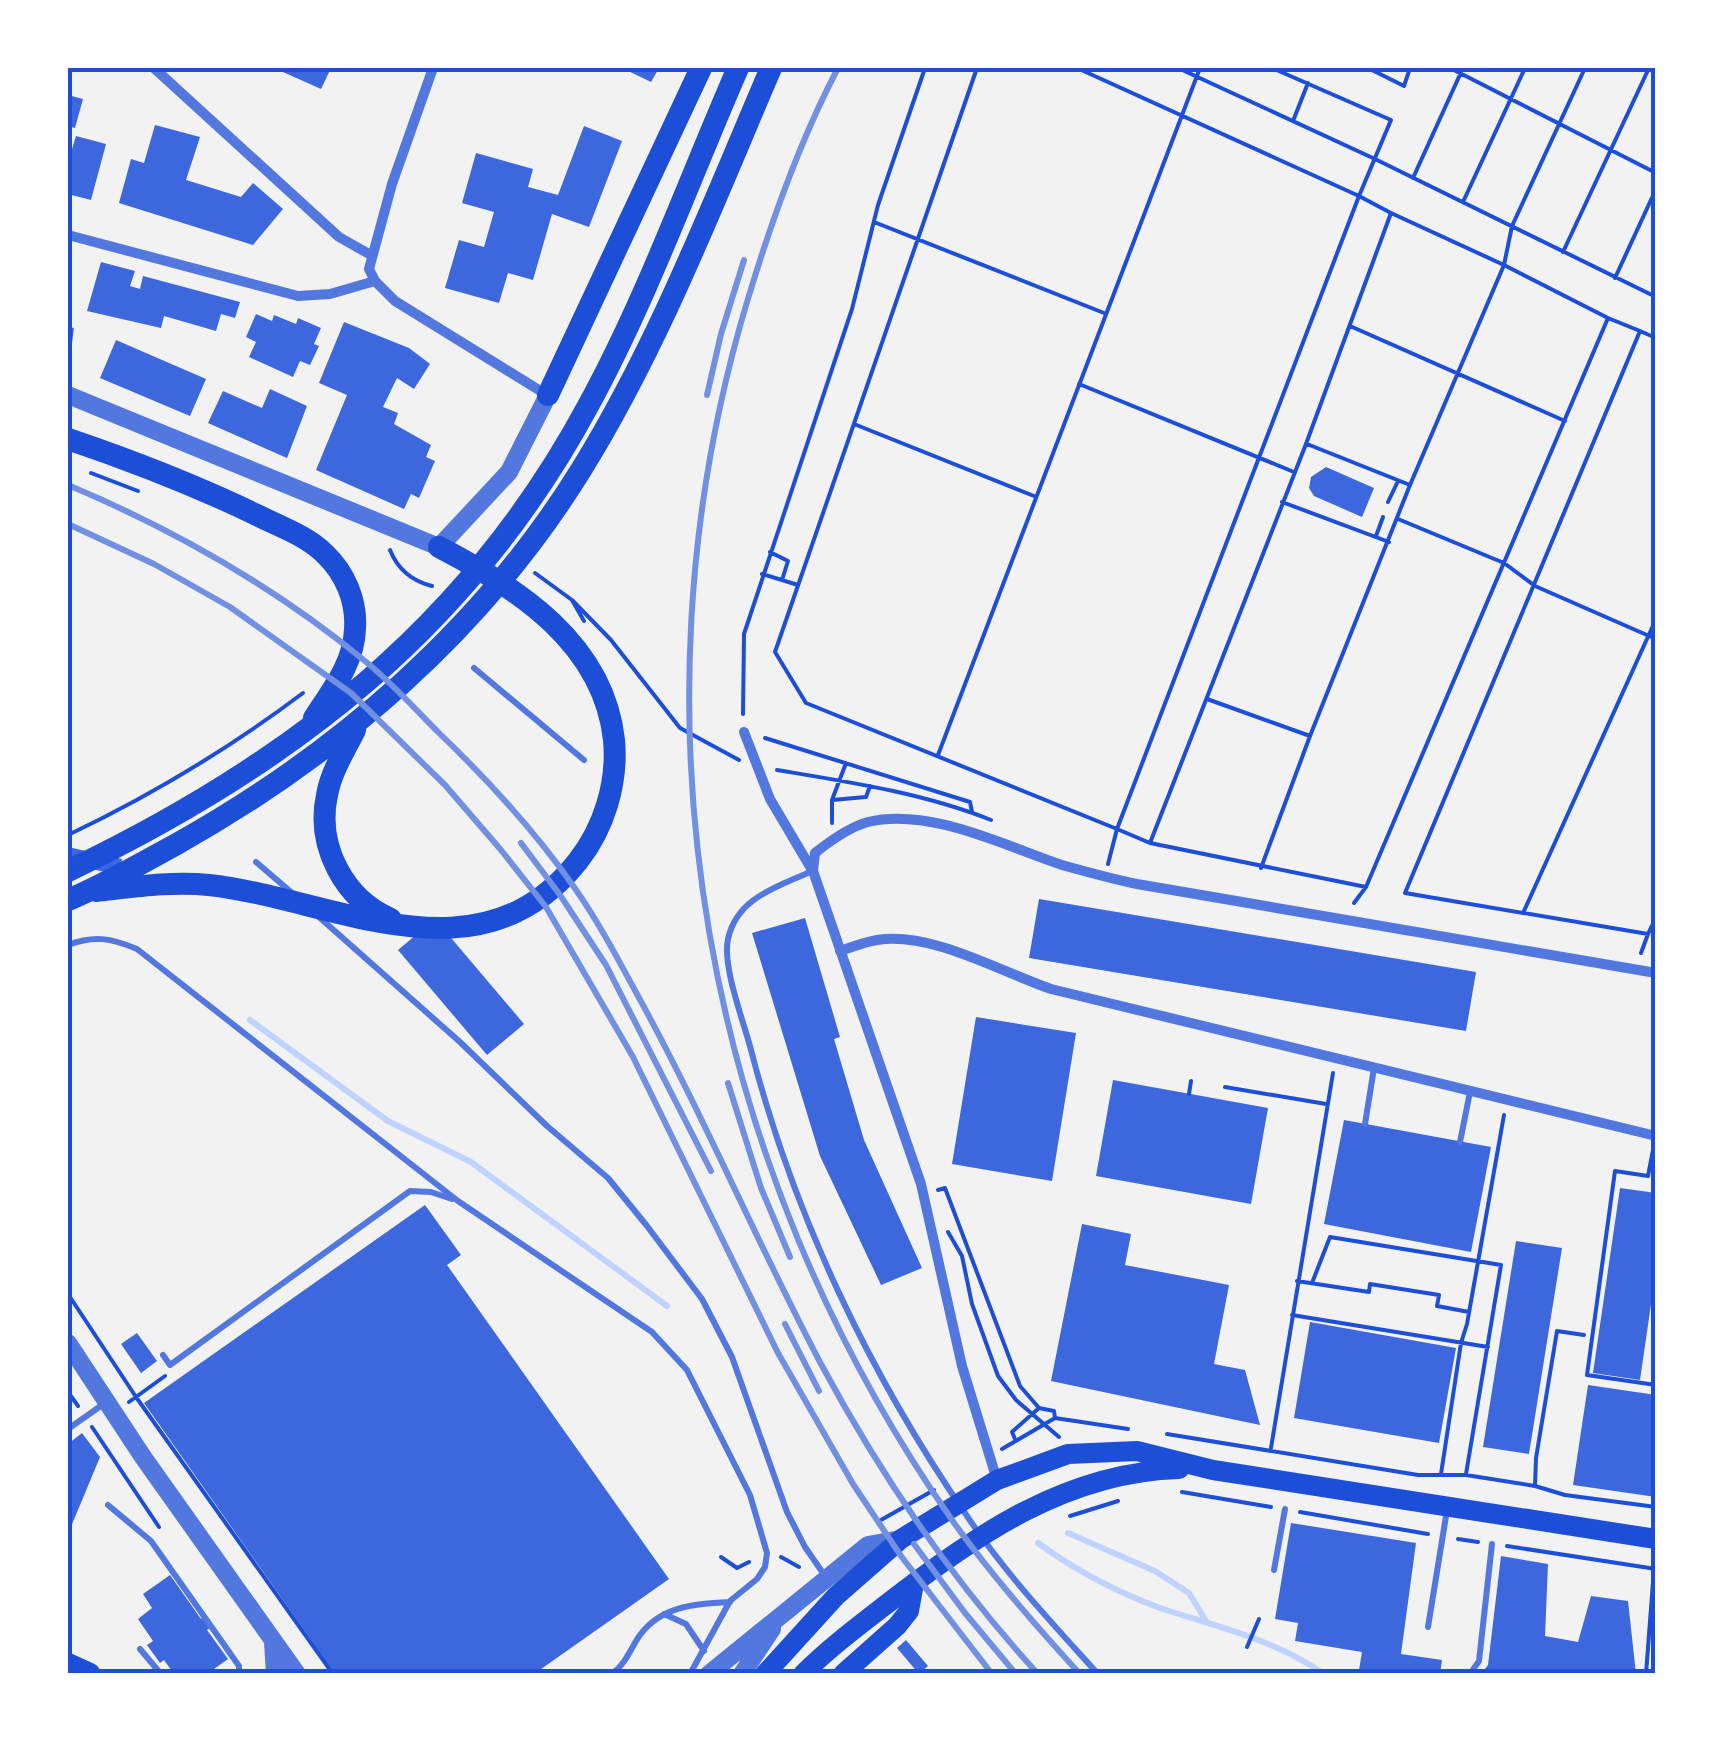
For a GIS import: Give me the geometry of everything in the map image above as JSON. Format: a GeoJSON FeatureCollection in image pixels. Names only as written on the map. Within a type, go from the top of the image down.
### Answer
{"type":"FeatureCollection","features":[{"type":"Feature","properties":{"kind":"main road"},"geometry":{"type":"LineString","coordinates":[[548,396],[701,68]]}},
{"type":"Feature","properties":{"kind":"main road"},"geometry":{"type":"LineString","coordinates":[[78,896],[213,824],[292,773],[358,724],[492,592],[562,500],[598,413],[619,344],[738,68]]}},
{"type":"Feature","properties":{"kind":"main road"},"geometry":{"type":"LineString","coordinates":[[68,870],[196,805],[242,777],[375,676],[457,596],[598,413],[676,288],[771,68]]}},
{"type":"Feature","properties":{"kind":"main road"},"geometry":{"type":"LineString","coordinates":[[68,439],[210,492],[307,540],[334,563],[344,578],[355,613],[354,643],[344,672],[307,730]]}},
{"type":"Feature","properties":{"kind":"main road"},"geometry":{"type":"LineString","coordinates":[[78,896],[154,885],[208,885],[418,928],[466,927],[512,914],[553,888],[585,852],[605,812],[614,767],[611,722],[597,679],[551,619],[512,589],[439,547]]}},
{"type":"Feature","properties":{"kind":"main road"},"geometry":{"type":"LineString","coordinates":[[358,724],[326,795],[324,813],[329,848],[344,880],[369,906],[418,928]]}},
{"type":"Feature","properties":{"kind":"main road"},"geometry":{"type":"LineString","coordinates":[[765,1674],[836,1596],[901,1539],[997,1480],[1041,1461],[1100,1450],[1137,1451],[1214,1470],[1656,1539]]}},
{"type":"Feature","properties":{"kind":"main road"},"geometry":{"type":"LineString","coordinates":[[802,1674],[914,1583],[1020,1513],[1076,1488],[1132,1473],[1214,1470]]}},
{"type":"Feature","properties":{"kind":"main road"},"geometry":{"type":"LineString","coordinates":[[842,1674],[909,1611],[914,1583]]}},
{"type":"Feature","properties":{"kind":"main road"},"geometry":{"type":"LineString","coordinates":[[68,1664],[90,1674]]}},
{"type":"Feature","properties":{"kind":"street"},"geometry":{"type":"LineString","coordinates":[[154,68],[338,237],[371,255]]}},
{"type":"Feature","properties":{"kind":"street"},"geometry":{"type":"LineString","coordinates":[[68,395],[439,547],[509,472],[548,396],[394,300],[375,281],[370,269],[371,255],[433,68]]}},
{"type":"Feature","properties":{"kind":"street"},"geometry":{"type":"LineString","coordinates":[[68,234],[298,296],[330,294],[375,281]]}},
{"type":"Feature","properties":{"kind":"street"},"geometry":{"type":"LineString","coordinates":[[744,732],[770,798],[813,871],[924,1196],[962,1366],[997,1480]]}},
{"type":"Feature","properties":{"kind":"street"},"geometry":{"type":"LineString","coordinates":[[813,871],[815,852],[835,838],[867,822],[901,819],[939,824],[1102,876],[1656,973]]}},
{"type":"Feature","properties":{"kind":"street"},"geometry":{"type":"LineString","coordinates":[[840,951],[878,939],[911,940],[1051,989],[1655,1136]]}},
{"type":"Feature","properties":{"kind":"street"},"geometry":{"type":"LineString","coordinates":[[68,1343],[297,1674]]}},
{"type":"Feature","properties":{"kind":"street"},"geometry":{"type":"LineString","coordinates":[[742,1674],[784,1612],[817,1574],[868,1544],[901,1539]]}},
{"type":"Feature","properties":{"kind":"street"},"geometry":{"type":"LineString","coordinates":[[709,1674],[784,1612]]}},
{"type":"Feature","properties":{"kind":"street"},"geometry":{"type":"LineString","coordinates":[[273,1641],[275,1674]]}},
{"type":"Feature","properties":{"kind":"lane"},"geometry":{"type":"LineString","coordinates":[[474,668],[584,760]]}},
{"type":"Feature","properties":{"kind":"lane"},"geometry":{"type":"LineString","coordinates":[[256,862],[608,1178],[637,1214],[710,1313],[732,1356],[787,1512],[817,1574]]}},
{"type":"Feature","properties":{"kind":"lane"},"geometry":{"type":"LineString","coordinates":[[813,871],[747,902],[727,942],[730,970],[765,1102],[816,1246],[860,1335],[940,1475],[996,1554],[1098,1674]]}},
{"type":"Feature","properties":{"kind":"lane"},"geometry":{"type":"LineString","coordinates":[[68,945],[93,936],[115,939],[137,949],[458,1200],[604,1298],[669,1348],[687,1370],[750,1495],[767,1552],[765,1567],[730,1602],[690,1674]]}},
{"type":"Feature","properties":{"kind":"lane"},"geometry":{"type":"LineString","coordinates":[[1364,1124],[1374,1068]]}},
{"type":"Feature","properties":{"kind":"lane"},"geometry":{"type":"LineString","coordinates":[[1460,1142],[1470,1092]]}},
{"type":"Feature","properties":{"kind":"lane"},"geometry":{"type":"LineString","coordinates":[[162,1355],[170,1366],[410,1190],[458,1200]]}},
{"type":"Feature","properties":{"kind":"lane"},"geometry":{"type":"LineString","coordinates":[[68,1429],[106,1403]]}},
{"type":"Feature","properties":{"kind":"lane"},"geometry":{"type":"LineString","coordinates":[[108,1505],[151,1540],[239,1666],[239,1674]]}},
{"type":"Feature","properties":{"kind":"lane"},"geometry":{"type":"LineString","coordinates":[[1428,1628],[1447,1508]]}},
{"type":"Feature","properties":{"kind":"lane"},"geometry":{"type":"LineString","coordinates":[[1274,1570],[1284,1509]]}},
{"type":"Feature","properties":{"kind":"lane"},"geometry":{"type":"LineString","coordinates":[[1470,1674],[1479,1661],[1492,1544]]}},
{"type":"Feature","properties":{"kind":"lane"},"geometry":{"type":"LineString","coordinates":[[612,1674],[621,1668],[640,1635],[663,1614],[682,1605],[730,1602]]}},
{"type":"Feature","properties":{"kind":"lane"},"geometry":{"type":"LineString","coordinates":[[663,1614],[686,1624],[704,1651]]}},
{"type":"Feature","properties":{"kind":"lane"},"geometry":{"type":"LineString","coordinates":[[140,1649],[161,1674]]}},
{"type":"Feature","properties":{"kind":"path"},"geometry":{"type":"LineString","coordinates":[[925,68],[874,222],[852,309],[744,634],[744,732],[970,802],[972,812]]}},
{"type":"Feature","properties":{"kind":"path"},"geometry":{"type":"LineString","coordinates":[[977,68],[775,652],[806,703],[1150,843],[1366,887]]}},
{"type":"Feature","properties":{"kind":"path"},"geometry":{"type":"LineString","coordinates":[[1077,68],[1359,196],[1656,338]]}},
{"type":"Feature","properties":{"kind":"path"},"geometry":{"type":"LineString","coordinates":[[1178,68],[1375,159],[1654,296],[1656,289]]}},
{"type":"Feature","properties":{"kind":"path"},"geometry":{"type":"LineString","coordinates":[[938,756],[1200,68]]}},
{"type":"Feature","properties":{"kind":"path"},"geometry":{"type":"LineString","coordinates":[[1102,876],[1258,458],[1390,120],[1272,68]]}},
{"type":"Feature","properties":{"kind":"path"},"geometry":{"type":"LineString","coordinates":[[1368,68],[1404,86],[1410,68]]}},
{"type":"Feature","properties":{"kind":"path"},"geometry":{"type":"LineString","coordinates":[[1450,68],[1462,70],[1656,172]]}},
{"type":"Feature","properties":{"kind":"path"},"geometry":{"type":"LineString","coordinates":[[1463,202],[1525,68]]}},
{"type":"Feature","properties":{"kind":"path"},"geometry":{"type":"LineString","coordinates":[[1262,868],[1410,485],[1504,265],[1512,226],[1585,68]]}},
{"type":"Feature","properties":{"kind":"path"},"geometry":{"type":"LineString","coordinates":[[1563,252],[1650,68]]}},
{"type":"Feature","properties":{"kind":"path"},"geometry":{"type":"LineString","coordinates":[[1413,178],[1462,70]]}},
{"type":"Feature","properties":{"kind":"path"},"geometry":{"type":"LineString","coordinates":[[1293,121],[1308,83]]}},
{"type":"Feature","properties":{"kind":"path"},"geometry":{"type":"LineString","coordinates":[[1616,278],[1656,189]]}},
{"type":"Feature","properties":{"kind":"path"},"geometry":{"type":"LineString","coordinates":[[1150,843],[1306,444],[1391,213]]}},
{"type":"Feature","properties":{"kind":"path"},"geometry":{"type":"LineString","coordinates":[[874,222],[1104,313]]}},
{"type":"Feature","properties":{"kind":"path"},"geometry":{"type":"LineString","coordinates":[[1348,919],[1366,887],[1608,318]]}},
{"type":"Feature","properties":{"kind":"path"},"geometry":{"type":"LineString","coordinates":[[1350,326],[1565,420]]}},
{"type":"Feature","properties":{"kind":"path"},"geometry":{"type":"LineString","coordinates":[[1640,331],[1404,892],[1648,934]]}},
{"type":"Feature","properties":{"kind":"path"},"geometry":{"type":"LineString","coordinates":[[1078,384],[1294,472]]}},
{"type":"Feature","properties":{"kind":"path"},"geometry":{"type":"LineString","coordinates":[[854,424],[1034,496]]}},
{"type":"Feature","properties":{"kind":"path"},"geometry":{"type":"LineString","coordinates":[[1306,444],[1410,485]]}},
{"type":"Feature","properties":{"kind":"path"},"geometry":{"type":"LineString","coordinates":[[1388,502],[1398,480]]}},
{"type":"Feature","properties":{"kind":"path"},"geometry":{"type":"LineString","coordinates":[[1282,502],[1389,542]]}},
{"type":"Feature","properties":{"kind":"path"},"geometry":{"type":"LineString","coordinates":[[1375,537],[1383,517]]}},
{"type":"Feature","properties":{"kind":"path"},"geometry":{"type":"LineString","coordinates":[[1398,519],[1504,563],[1535,586],[1656,638]]}},
{"type":"Feature","properties":{"kind":"path"},"geometry":{"type":"LineString","coordinates":[[390,550],[394,562],[407,576],[436,587]]}},
{"type":"Feature","properties":{"kind":"path"},"geometry":{"type":"LineString","coordinates":[[770,552],[788,561],[782,580]]}},
{"type":"Feature","properties":{"kind":"path"},"geometry":{"type":"LineString","coordinates":[[529,569],[572,600],[680,728],[746,764]]}},
{"type":"Feature","properties":{"kind":"path"},"geometry":{"type":"LineString","coordinates":[[762,574],[798,585]]}},
{"type":"Feature","properties":{"kind":"path"},"geometry":{"type":"LineString","coordinates":[[1523,913],[1656,619]]}},
{"type":"Feature","properties":{"kind":"path"},"geometry":{"type":"LineString","coordinates":[[68,835],[126,807],[308,689]]}},
{"type":"Feature","properties":{"kind":"path"},"geometry":{"type":"LineString","coordinates":[[1206,699],[1310,736]]}},
{"type":"Feature","properties":{"kind":"path"},"geometry":{"type":"LineString","coordinates":[[835,838],[830,812],[846,763]]}},
{"type":"Feature","properties":{"kind":"path"},"geometry":{"type":"LineString","coordinates":[[773,769],[870,786],[959,808]]}},
{"type":"Feature","properties":{"kind":"path"},"geometry":{"type":"LineString","coordinates":[[832,800],[866,796],[870,786]]}},
{"type":"Feature","properties":{"kind":"path"},"geometry":{"type":"LineString","coordinates":[[1634,968],[1656,917]]}},
{"type":"Feature","properties":{"kind":"path"},"geometry":{"type":"LineString","coordinates":[[1271,1450],[1336,1058]]}},
{"type":"Feature","properties":{"kind":"path"},"geometry":{"type":"LineString","coordinates":[[1189,1094],[1191,1081]]}},
{"type":"Feature","properties":{"kind":"path"},"geometry":{"type":"LineString","coordinates":[[1225,1087],[1326,1104]]}},
{"type":"Feature","properties":{"kind":"path"},"geometry":{"type":"LineString","coordinates":[[1441,1474],[1460,1343],[1470,1312],[1507,1100]]}},
{"type":"Feature","properties":{"kind":"path"},"geometry":{"type":"LineString","coordinates":[[1655,1136],[1648,1176],[1615,1171],[1586,1375],[1656,1385]]}},
{"type":"Feature","properties":{"kind":"path"},"geometry":{"type":"LineString","coordinates":[[924,1196],[945,1188],[1020,1386],[1039,1408],[1054,1411],[1055,1418]]}},
{"type":"Feature","properties":{"kind":"path"},"geometry":{"type":"LineString","coordinates":[[930,1218],[952,1236],[962,1256],[972,1304],[998,1376],[1016,1400],[1043,1423]]}},
{"type":"Feature","properties":{"kind":"path"},"geometry":{"type":"LineString","coordinates":[[1312,1283],[1330,1237],[1501,1265],[1466,1475]]}},
{"type":"Feature","properties":{"kind":"path"},"geometry":{"type":"LineString","coordinates":[[1297,1282],[1368,1292],[1370,1284],[1439,1296],[1437,1306],[1470,1312]]}},
{"type":"Feature","properties":{"kind":"path"},"geometry":{"type":"LineString","coordinates":[[68,1294],[136,1397],[333,1674]]}},
{"type":"Feature","properties":{"kind":"path"},"geometry":{"type":"LineString","coordinates":[[1292,1314],[1488,1347]]}},
{"type":"Feature","properties":{"kind":"path"},"geometry":{"type":"LineString","coordinates":[[1535,1486],[1556,1331],[1584,1336]]}},
{"type":"Feature","properties":{"kind":"path"},"geometry":{"type":"LineString","coordinates":[[136,1397],[165,1378],[170,1366]]}},
{"type":"Feature","properties":{"kind":"path"},"geometry":{"type":"LineString","coordinates":[[1015,1440],[1012,1432],[1039,1408]]}},
{"type":"Feature","properties":{"kind":"path"},"geometry":{"type":"LineString","coordinates":[[991,1457],[1055,1418],[1134,1430]]}},
{"type":"Feature","properties":{"kind":"path"},"geometry":{"type":"LineString","coordinates":[[1153,1432],[1418,1475],[1466,1475],[1535,1486],[1565,1496],[1656,1507]]}},
{"type":"Feature","properties":{"kind":"path"},"geometry":{"type":"LineString","coordinates":[[1177,1492],[1654,1569],[1646,1674]]}},
{"type":"Feature","properties":{"kind":"path"},"geometry":{"type":"LineString","coordinates":[[1082,1513],[1118,1501]]}},
{"type":"Feature","properties":{"kind":"path"},"geometry":{"type":"LineString","coordinates":[[722,1557],[738,1568],[767,1552],[817,1574]]}},
{"type":"Feature","properties":{"kind":"path"},"geometry":{"type":"LineString","coordinates":[[1247,1648],[1259,1619]]}},
{"type":"Feature","properties":{"kind":"building"},"geometry":{"type":"Polygon","coordinates":[[[274,68],[331,68],[321,89],[274,68]]]}},
{"type":"Feature","properties":{"kind":"building"},"geometry":{"type":"Polygon","coordinates":[[[622,68],[659,68],[651,82],[622,68]]]}},
{"type":"Feature","properties":{"kind":"building"},"geometry":{"type":"Polygon","coordinates":[[[68,95],[83,99],[75,128],[68,126],[68,95]]]}},
{"type":"Feature","properties":{"kind":"building"},"geometry":{"type":"Polygon","coordinates":[[[155,125],[200,137],[186,180],[241,197],[253,183],[283,209],[253,245],[119,203],[131,159],[144,163],[155,125]]]}},
{"type":"Feature","properties":{"kind":"building"},"geometry":{"type":"Polygon","coordinates":[[[584,126],[622,141],[589,227],[552,214],[533,280],[508,273],[499,303],[445,288],[459,240],[484,247],[494,212],[462,203],[476,153],[533,169],[528,187],[558,195],[584,126]]]}},
{"type":"Feature","properties":{"kind":"building"},"geometry":{"type":"Polygon","coordinates":[[[76,136],[106,144],[91,200],[68,194],[68,162],[76,136]]]}},
{"type":"Feature","properties":{"kind":"building"},"geometry":{"type":"Polygon","coordinates":[[[101,262],[135,271],[130,286],[140,289],[143,276],[240,302],[235,318],[221,314],[216,331],[164,316],[161,328],[87,311],[101,262]]]}},
{"type":"Feature","properties":{"kind":"building"},"geometry":{"type":"Polygon","coordinates":[[[256,314],[272,321],[274,315],[296,324],[298,318],[321,328],[314,344],[319,346],[310,365],[300,361],[293,377],[249,357],[256,342],[246,337],[256,314]]]}},
{"type":"Feature","properties":{"kind":"building"},"geometry":{"type":"Polygon","coordinates":[[[344,322],[409,348],[430,364],[414,389],[397,378],[383,407],[398,413],[394,424],[431,445],[426,457],[435,461],[419,498],[411,494],[404,509],[316,470],[347,395],[319,383],[344,322]]]}},
{"type":"Feature","properties":{"kind":"building"},"geometry":{"type":"Polygon","coordinates":[[[68,327],[74,328],[70,358],[68,358],[68,327]]]}},
{"type":"Feature","properties":{"kind":"building"},"geometry":{"type":"Polygon","coordinates":[[[116,340],[206,379],[190,416],[100,378],[116,340]]]}},
{"type":"Feature","properties":{"kind":"building"},"geometry":{"type":"Polygon","coordinates":[[[270,389],[307,406],[287,458],[208,423],[223,391],[262,408],[270,389]]]}},
{"type":"Feature","properties":{"kind":"building"},"geometry":{"type":"Polygon","coordinates":[[[1326,467],[1374,488],[1362,517],[1314,496],[1309,488],[1311,477],[1326,467]]]}},
{"type":"Feature","properties":{"kind":"building"},"geometry":{"type":"Polygon","coordinates":[[[68,847],[122,859],[119,875],[68,864],[68,847]]]}},
{"type":"Feature","properties":{"kind":"building"},"geometry":{"type":"Polygon","coordinates":[[[1039,899],[1476,972],[1466,1031],[1029,958],[1039,899]]]}},
{"type":"Feature","properties":{"kind":"building"},"geometry":{"type":"Polygon","coordinates":[[[805,918],[840,1037],[834,1039],[864,1140],[922,1268],[881,1285],[820,1156],[752,933],[805,918]]]}},
{"type":"Feature","properties":{"kind":"building"},"geometry":{"type":"Polygon","coordinates":[[[435,919],[524,1024],[487,1055],[398,950],[435,919]]]}},
{"type":"Feature","properties":{"kind":"building"},"geometry":{"type":"Polygon","coordinates":[[[976,1017],[1076,1033],[1052,1181],[952,1164],[976,1017]]]}},
{"type":"Feature","properties":{"kind":"building"},"geometry":{"type":"Polygon","coordinates":[[[1113,1080],[1268,1108],[1251,1204],[1096,1176],[1113,1080]]]}},
{"type":"Feature","properties":{"kind":"building"},"geometry":{"type":"Polygon","coordinates":[[[1344,1120],[1491,1147],[1471,1252],[1324,1224],[1344,1120]]]}},
{"type":"Feature","properties":{"kind":"building"},"geometry":{"type":"Polygon","coordinates":[[[1620,1188],[1656,1193],[1656,1270],[1640,1380],[1593,1373],[1620,1188]]]}},
{"type":"Feature","properties":{"kind":"building"},"geometry":{"type":"Polygon","coordinates":[[[425,1205],[461,1255],[447,1265],[669,1579],[534,1674],[335,1674],[144,1403],[425,1205]]]}},
{"type":"Feature","properties":{"kind":"building"},"geometry":{"type":"Polygon","coordinates":[[[1082,1224],[1131,1234],[1125,1265],[1229,1285],[1214,1364],[1245,1370],[1260,1425],[1051,1381],[1082,1224]]]}},
{"type":"Feature","properties":{"kind":"building"},"geometry":{"type":"Polygon","coordinates":[[[1516,1241],[1562,1248],[1529,1454],[1483,1447],[1516,1241]]]}},
{"type":"Feature","properties":{"kind":"building"},"geometry":{"type":"Polygon","coordinates":[[[1310,1322],[1456,1348],[1439,1443],[1294,1418],[1310,1322]]]}},
{"type":"Feature","properties":{"kind":"building"},"geometry":{"type":"Polygon","coordinates":[[[137,1333],[157,1361],[141,1373],[121,1344],[137,1333]]]}},
{"type":"Feature","properties":{"kind":"building"},"geometry":{"type":"Polygon","coordinates":[[[1588,1385],[1656,1395],[1656,1497],[1573,1485],[1588,1385]]]}},
{"type":"Feature","properties":{"kind":"building"},"geometry":{"type":"Polygon","coordinates":[[[82,1433],[100,1457],[68,1534],[68,1444],[82,1433]]]}},
{"type":"Feature","properties":{"kind":"building"},"geometry":{"type":"Polygon","coordinates":[[[1291,1523],[1416,1543],[1401,1654],[1442,1660],[1440,1674],[1359,1670],[1362,1652],[1295,1641],[1298,1623],[1275,1619],[1291,1523]]]}},
{"type":"Feature","properties":{"kind":"building"},"geometry":{"type":"Polygon","coordinates":[[[1501,1556],[1548,1564],[1545,1636],[1578,1642],[1591,1596],[1628,1601],[1636,1674],[1481,1674],[1488,1665],[1501,1556]]]}},
{"type":"Feature","properties":{"kind":"building"},"geometry":{"type":"Polygon","coordinates":[[[170,1575],[203,1617],[210,1628],[207,1630],[228,1659],[207,1674],[174,1674],[147,1645],[153,1641],[138,1619],[152,1608],[143,1594],[170,1575]]]}},
{"type":"Feature","properties":{"kind":"building"},"geometry":{"type":"Polygon","coordinates":[[[906,1640],[928,1666],[919,1674],[897,1648],[906,1640]]]}},
{"type":"Feature","properties":{"kind":"waterway"},"geometry":{"type":"LineString","coordinates":[[250,1020],[388,1121],[471,1162],[667,1306]]}},
{"type":"Feature","properties":{"kind":"waterway"},"geometry":{"type":"LineString","coordinates":[[1068,1533],[1155,1571],[1189,1593],[1206,1621]]}},
{"type":"Feature","properties":{"kind":"waterway"},"geometry":{"type":"LineString","coordinates":[[1038,1543],[1128,1595],[1265,1643],[1324,1674]]}},
{"type":"Feature","properties":{"kind":"railway"},"geometry":{"type":"LineString","coordinates":[[838,68],[798,153],[766,242],[747,302],[710,460],[691,618],[692,777],[710,934],[745,1089],[798,1239],[867,1383],[952,1520],[1080,1674]]}},
{"type":"Feature","properties":{"kind":"railway"},"geometry":{"type":"LineString","coordinates":[[707,395],[744,260]]}},
{"type":"Feature","properties":{"kind":"railway"},"geometry":{"type":"LineString","coordinates":[[68,485],[223,562],[331,634],[403,696],[493,788],[543,846],[591,913],[630,982],[797,1318],[868,1446],[947,1564],[1038,1674]]}},
{"type":"Feature","properties":{"kind":"railway"},"geometry":{"type":"LineString","coordinates":[[68,524],[154,564],[230,607],[351,693],[445,785],[501,850],[546,907],[633,1057],[778,1353],[853,1484],[901,1556],[992,1674]]}},
{"type":"Feature","properties":{"kind":"railway"},"geometry":{"type":"LineString","coordinates":[[521,843],[606,965],[711,1171]]}},
{"type":"Feature","properties":{"kind":"railway"},"geometry":{"type":"LineString","coordinates":[[728,1083],[761,1188],[790,1257]]}},
{"type":"Feature","properties":{"kind":"railway"},"geometry":{"type":"LineString","coordinates":[[785,1324],[819,1391]]}},
{"type":"Feature","properties":{"kind":"railway"},"geometry":{"type":"LineString","coordinates":[[914,1544],[1016,1674]]}}]}
